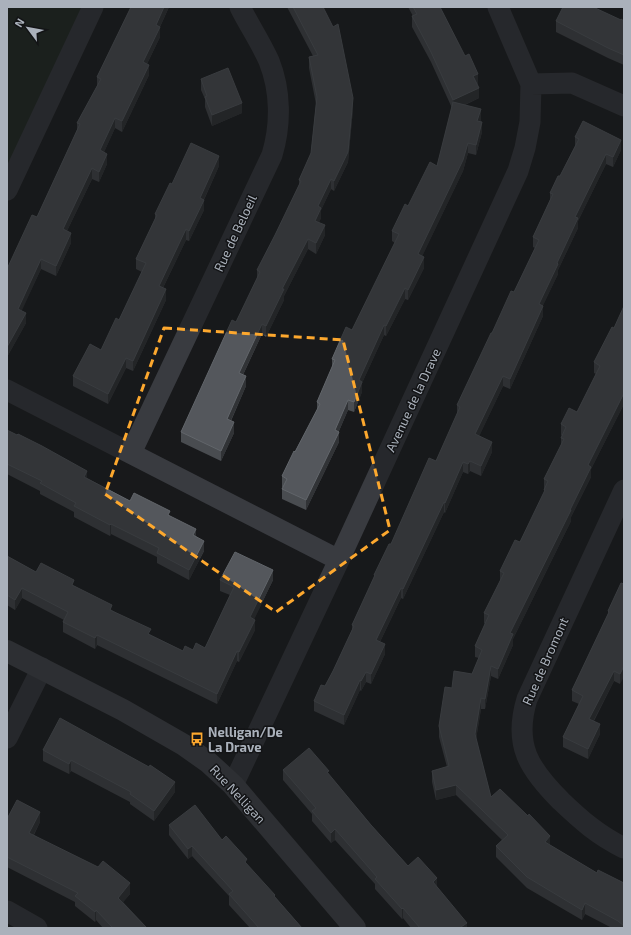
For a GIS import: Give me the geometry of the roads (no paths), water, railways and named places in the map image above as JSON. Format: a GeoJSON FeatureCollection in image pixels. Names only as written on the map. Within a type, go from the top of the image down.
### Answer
{"type":"FeatureCollection","features":[{"type":"Feature","properties":{"kind":"street"},"geometry":{"type":"LineString","coordinates":[[7,190],[92,7]]}},
{"type":"Feature","properties":{"kind":"street","name":"Rue de Beloeil"},"geometry":{"type":"LineString","coordinates":[[131,453],[272,155],[277,138],[278,101],[275,82],[269,61],[240,7]]}},
{"type":"Feature","properties":{"kind":"street","name":"Avenue de la Drave"},"geometry":{"type":"LineString","coordinates":[[233,785],[504,205],[518,171],[525,148],[530,122],[531,84],[498,7]]}},
{"type":"Feature","properties":{"kind":"street"},"geometry":{"type":"LineString","coordinates":[[531,84],[572,83],[624,106]]}},
{"type":"Feature","properties":{"kind":"street"},"geometry":{"type":"LineString","coordinates":[[7,390],[339,560]]}},
{"type":"Feature","properties":{"kind":"street","name":"Rue de Bromont"},"geometry":{"type":"LineString","coordinates":[[624,490],[527,699],[522,714],[521,730],[527,758],[534,771],[544,784],[578,818],[593,830],[624,848]]}},
{"type":"Feature","properties":{"kind":"street","name":"Rue Nelligan"},"geometry":{"type":"LineString","coordinates":[[7,651],[123,710],[184,745],[208,762],[233,785],[355,928]]}},
{"type":"Feature","properties":{"kind":"street"},"geometry":{"type":"LineString","coordinates":[[7,738],[42,668]]}},
{"type":"Feature","properties":{"kind":"street"},"geometry":{"type":"LineString","coordinates":[[7,911],[37,928]]}},
{"type":"Feature","properties":{"kind":"place","name":"Nelligan/De La Drave"},"geometry":{"type":"Point","coordinates":[197,739]}}]}
